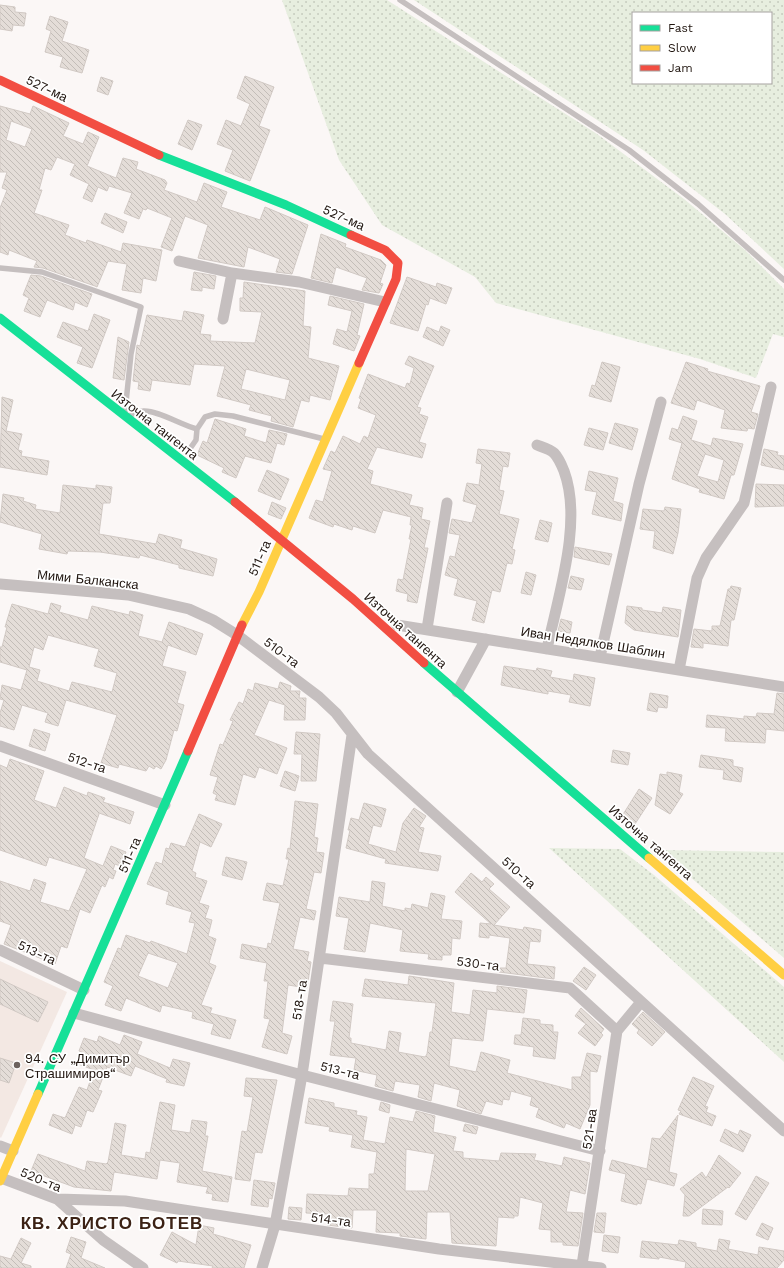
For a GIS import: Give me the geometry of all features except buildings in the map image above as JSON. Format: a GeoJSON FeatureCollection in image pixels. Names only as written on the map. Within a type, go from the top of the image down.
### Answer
{"type":"FeatureCollection","features":[{"type":"Feature","properties":{"kind":"street","name":"527-ма"},"geometry":{"type":"LineString","coordinates":[[0,80],[165,158],[286,205],[385,250],[398,263],[396,279],[282,540]]}},
{"type":"Feature","properties":{"kind":"street"},"geometry":{"type":"LineString","coordinates":[[179,261],[232,273],[300,282],[385,302]]}},
{"type":"Feature","properties":{"kind":"street"},"geometry":{"type":"LineString","coordinates":[[223,320],[232,273]]}},
{"type":"Feature","properties":{"kind":"street","name":"Източна тангента"},"geometry":{"type":"LineString","coordinates":[[0,318],[282,540],[353,599],[457,692],[784,975]]}},
{"type":"Feature","properties":{"kind":"street"},"geometry":{"type":"LineString","coordinates":[[679,670],[697,578],[706,558],[744,503],[771,387]]}},
{"type":"Feature","properties":{"kind":"street"},"geometry":{"type":"LineString","coordinates":[[600,657],[639,484],[661,402]]}},
{"type":"Feature","properties":{"kind":"street"},"geometry":{"type":"LineString","coordinates":[[537,445],[554,453],[562,467],[570,486],[572,520],[568,547],[547,648]]}},
{"type":"Feature","properties":{"kind":"street"},"geometry":{"type":"LineString","coordinates":[[427,629],[446,503]]}},
{"type":"Feature","properties":{"kind":"street","name":"511-та"},"geometry":{"type":"LineString","coordinates":[[1,1179],[165,804],[237,635],[282,540]]}},
{"type":"Feature","properties":{"kind":"street","name":"Мими Балканска"},"geometry":{"type":"LineString","coordinates":[[0,584],[128,595],[189,609],[213,620],[237,635]]}},
{"type":"Feature","properties":{"kind":"street","name":"Иван Недялков Шаблин"},"geometry":{"type":"LineString","coordinates":[[397,625],[486,638],[784,687]]}},
{"type":"Feature","properties":{"kind":"street","name":"510-та"},"geometry":{"type":"LineString","coordinates":[[237,635],[319,697],[336,713],[368,754],[784,1131]]}},
{"type":"Feature","properties":{"kind":"street"},"geometry":{"type":"LineString","coordinates":[[457,692],[486,638]]}},
{"type":"Feature","properties":{"kind":"street","name":"518-та"},"geometry":{"type":"LineString","coordinates":[[262,1268],[276,1225],[302,1075],[352,735]]}},
{"type":"Feature","properties":{"kind":"street","name":"512-та"},"geometry":{"type":"LineString","coordinates":[[0,746],[165,804]]}},
{"type":"Feature","properties":{"kind":"street","name":"513-та"},"geometry":{"type":"LineString","coordinates":[[0,950],[84,990]]}},
{"type":"Feature","properties":{"kind":"street","name":"530-та"},"geometry":{"type":"LineString","coordinates":[[320,958],[570,988],[617,1031]]}},
{"type":"Feature","properties":{"kind":"street"},"geometry":{"type":"LineString","coordinates":[[617,1031],[641,1002]]}},
{"type":"Feature","properties":{"kind":"street","name":"513-та"},"geometry":{"type":"LineString","coordinates":[[74,1013],[302,1075],[600,1151]]}},
{"type":"Feature","properties":{"kind":"street","name":"521-ва"},"geometry":{"type":"LineString","coordinates":[[581,1267],[600,1151],[617,1031]]}},
{"type":"Feature","properties":{"kind":"street"},"geometry":{"type":"LineString","coordinates":[[0,1146],[13,1151]]}},
{"type":"Feature","properties":{"kind":"street","name":"520-та"},"geometry":{"type":"LineString","coordinates":[[1,1179],[57,1199],[103,1240],[143,1268]]}},
{"type":"Feature","properties":{"kind":"street","name":"514-та"},"geometry":{"type":"LineString","coordinates":[[57,1199],[125,1201],[439,1249],[581,1267],[601,1268]]}},
{"type":"Feature","properties":{"kind":"lane"},"geometry":{"type":"LineString","coordinates":[[400,0],[629,150],[698,204],[784,280]]}},
{"type":"Feature","properties":{"kind":"lane"},"geometry":{"type":"LineString","coordinates":[[0,268],[42,272],[141,307],[131,354],[124,417],[143,411],[159,413],[181,424],[197,429]]}},
{"type":"Feature","properties":{"kind":"lane"},"geometry":{"type":"LineString","coordinates":[[188,453],[196,440],[197,429],[205,418],[215,414],[233,416],[325,440]]}},
{"type":"Feature","properties":{"kind":"shaded area","name":"94. СУ „Димитър Страшимиров“"},"geometry":{"type":"Polygon","coordinates":[[[0,961],[67,992],[1,1138],[0,1137],[0,961]]]}},
{"type":"Feature","properties":{"kind":"green space"},"geometry":{"type":"Polygon","coordinates":[[[282,0],[387,0],[597,134],[684,199],[745,250],[784,289],[784,337],[773,334],[756,378],[700,359],[496,303],[475,277],[382,225],[339,160],[282,0]]]}},
{"type":"Feature","properties":{"kind":"green space"},"geometry":{"type":"Polygon","coordinates":[[[414,0],[784,0],[784,269],[725,214],[643,150],[414,0]]]}},
{"type":"Feature","properties":{"kind":"green space"},"geometry":{"type":"Polygon","coordinates":[[[549,848],[620,849],[654,875],[784,987],[784,1062],[549,848]]]}},
{"type":"Feature","properties":{"kind":"green space"},"geometry":{"type":"Polygon","coordinates":[[[659,850],[784,852],[784,958],[659,850]]]}},
{"type":"Feature","properties":{"kind":"traffic: fast"},"geometry":{"type":"LineString","coordinates":[[159,155],[286,205],[351,235]]}},
{"type":"Feature","properties":{"kind":"traffic: fast"},"geometry":{"type":"LineString","coordinates":[[0,318],[235,502]]}},
{"type":"Feature","properties":{"kind":"traffic: fast"},"geometry":{"type":"LineString","coordinates":[[424,663],[649,858]]}},
{"type":"Feature","properties":{"kind":"traffic: fast"},"geometry":{"type":"LineString","coordinates":[[38,1094],[188,751]]}},
{"type":"Feature","properties":{"kind":"traffic: slow"},"geometry":{"type":"LineString","coordinates":[[242,625],[259,592],[359,363]]}},
{"type":"Feature","properties":{"kind":"traffic: slow"},"geometry":{"type":"LineString","coordinates":[[649,858],[784,975]]}},
{"type":"Feature","properties":{"kind":"traffic: slow"},"geometry":{"type":"LineString","coordinates":[[0,1181],[38,1094]]}},
{"type":"Feature","properties":{"kind":"traffic: jam"},"geometry":{"type":"LineString","coordinates":[[0,80],[159,155]]}},
{"type":"Feature","properties":{"kind":"traffic: jam"},"geometry":{"type":"LineString","coordinates":[[351,235],[385,250],[398,263],[396,279],[359,363]]}},
{"type":"Feature","properties":{"kind":"traffic: jam"},"geometry":{"type":"LineString","coordinates":[[235,502],[353,599],[424,663]]}},
{"type":"Feature","properties":{"kind":"traffic: jam"},"geometry":{"type":"LineString","coordinates":[[188,751],[242,625]]}},
{"type":"Feature","properties":{"kind":"place","name":"94. СУ „Димитър Страшимиров“"},"geometry":{"type":"Point","coordinates":[17,1065]}},
{"type":"Feature","properties":{"kind":"district","name":"КВ. ХРИСТО БОТЕВ"},"geometry":{"type":"Point","coordinates":[112,1223]}}]}
